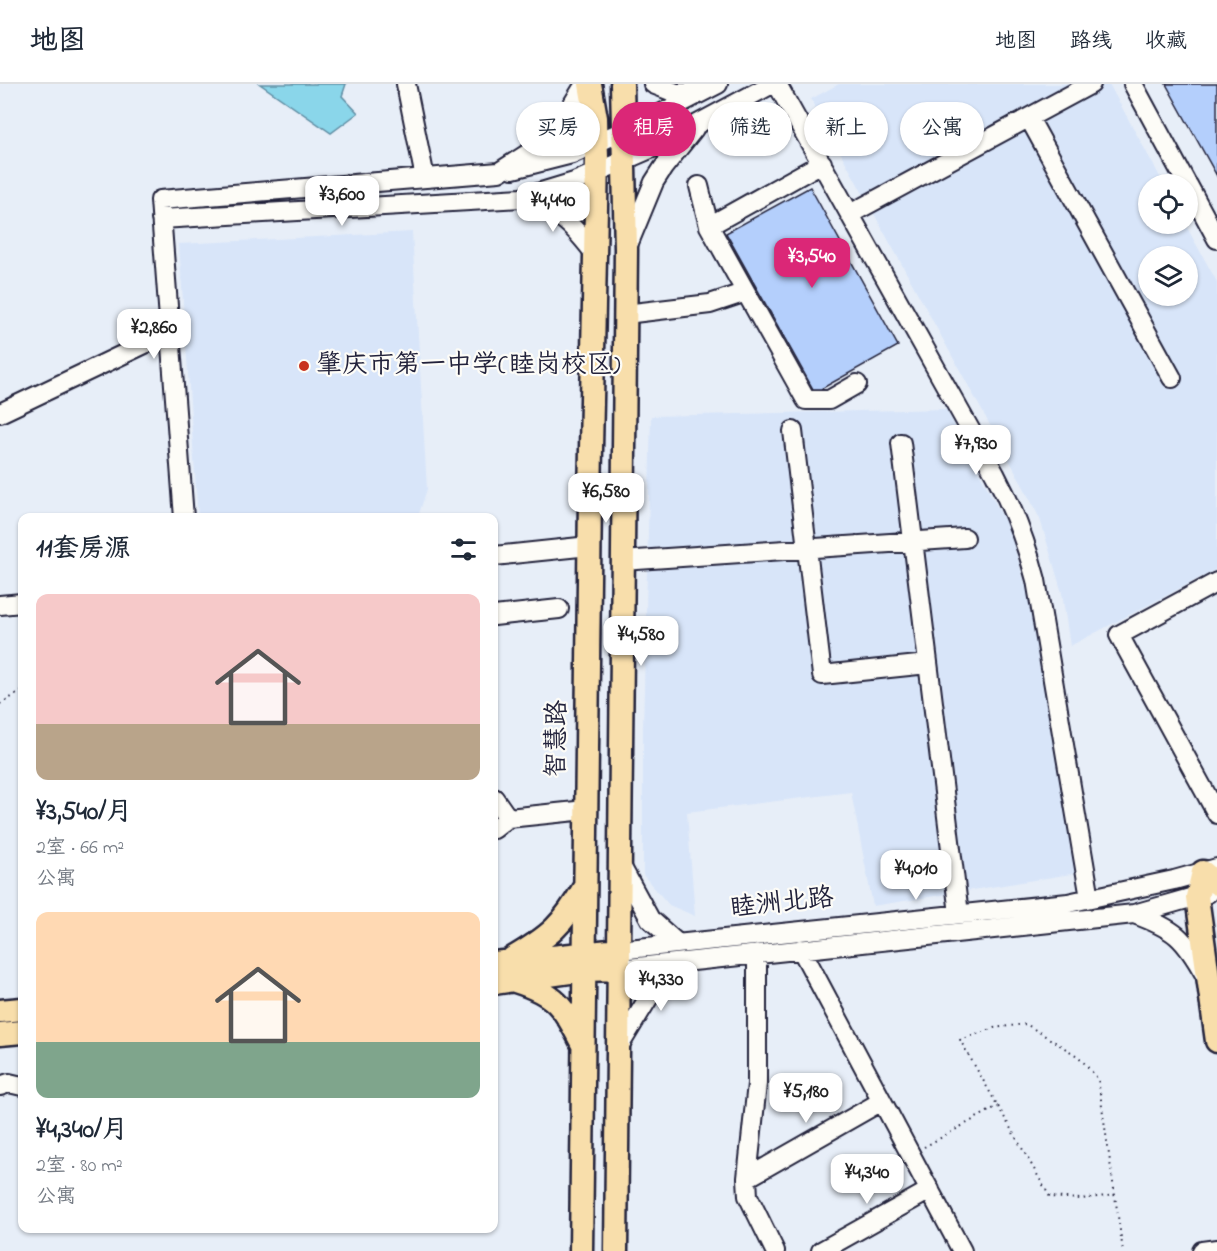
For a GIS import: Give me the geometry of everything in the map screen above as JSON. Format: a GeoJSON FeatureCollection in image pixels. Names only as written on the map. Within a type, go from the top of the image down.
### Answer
{"type":"FeatureCollection","features":[{"type":"Feature","properties":{"kind":"main road","name":"智慧路"},"geometry":{"type":"LineString","coordinates":[[590,84],[593,102]]}},
{"type":"Feature","properties":{"kind":"main road"},"geometry":{"type":"LineString","coordinates":[[621,84],[621,102]]}},
{"type":"Feature","properties":{"kind":"main road","name":"智慧路"},"geometry":{"type":"LineString","coordinates":[[581,1251],[589,546],[597,156]]}},
{"type":"Feature","properties":{"kind":"main road"},"geometry":{"type":"LineString","coordinates":[[616,1251],[626,249],[623,156]]}},
{"type":"Feature","properties":{"kind":"main road"},"geometry":{"type":"LineString","coordinates":[[590,497],[598,503],[612,504],[622,498]]}},
{"type":"Feature","properties":{"kind":"main road"},"geometry":{"type":"LineString","coordinates":[[1212,875],[1207,894],[1208,981],[1217,1041]]}},
{"type":"Feature","properties":{"kind":"main road"},"geometry":{"type":"LineString","coordinates":[[584,1046],[556,1000],[537,988],[501,972],[556,929],[570,913],[585,887]]}},
{"type":"Feature","properties":{"kind":"main road","name":"睦洲北路"},"geometry":{"type":"LineString","coordinates":[[501,972],[619,959]]}},
{"type":"Feature","properties":{"kind":"main road"},"geometry":{"type":"LineString","coordinates":[[0,1011],[18,1009]]}},
{"type":"Feature","properties":{"kind":"main road"},"geometry":{"type":"LineString","coordinates":[[0,1034],[18,1032]]}},
{"type":"Feature","properties":{"kind":"street"},"geometry":{"type":"LineString","coordinates":[[406,84],[425,178]]}},
{"type":"Feature","properties":{"kind":"street"},"geometry":{"type":"LineString","coordinates":[[499,172],[540,144],[561,123],[585,84]]}},
{"type":"Feature","properties":{"kind":"street"},"geometry":{"type":"LineString","coordinates":[[653,84],[676,93],[701,93]]}},
{"type":"Feature","properties":{"kind":"street"},"geometry":{"type":"LineString","coordinates":[[683,102],[718,84]]}},
{"type":"Feature","properties":{"kind":"street"},"geometry":{"type":"LineString","coordinates":[[161,219],[521,198],[574,182],[623,161],[772,84]]}},
{"type":"Feature","properties":{"kind":"street"},"geometry":{"type":"LineString","coordinates":[[777,84],[995,474],[1014,510],[1027,543],[1036,580],[1090,898]]}},
{"type":"Feature","properties":{"kind":"street"},"geometry":{"type":"LineString","coordinates":[[850,214],[1091,84]]}},
{"type":"Feature","properties":{"kind":"street"},"geometry":{"type":"LineString","coordinates":[[1133,84],[1182,174]]}},
{"type":"Feature","properties":{"kind":"street"},"geometry":{"type":"LineString","coordinates":[[1029,118],[1172,378]]}},
{"type":"Feature","properties":{"kind":"street"},"geometry":{"type":"LineString","coordinates":[[626,249],[654,182],[699,123]]}},
{"type":"Feature","properties":{"kind":"street"},"geometry":{"type":"LineString","coordinates":[[184,513],[160,200],[499,172],[564,156]]}},
{"type":"Feature","properties":{"kind":"street"},"geometry":{"type":"LineString","coordinates":[[709,226],[822,163]]}},
{"type":"Feature","properties":{"kind":"street"},"geometry":{"type":"LineString","coordinates":[[699,186],[709,226],[806,400],[829,399],[857,384]]}},
{"type":"Feature","properties":{"kind":"street"},"geometry":{"type":"LineString","coordinates":[[521,198],[547,208],[567,221],[595,254]]}},
{"type":"Feature","properties":{"kind":"street"},"geometry":{"type":"LineString","coordinates":[[1198,204],[1217,239]]}},
{"type":"Feature","properties":{"kind":"street"},"geometry":{"type":"LineString","coordinates":[[625,314],[710,304],[746,292]]}},
{"type":"Feature","properties":{"kind":"street"},"geometry":{"type":"LineString","coordinates":[[0,413],[170,332]]}},
{"type":"Feature","properties":{"kind":"street"},"geometry":{"type":"LineString","coordinates":[[793,431],[822,675],[928,664]]}},
{"type":"Feature","properties":{"kind":"street"},"geometry":{"type":"LineString","coordinates":[[901,443],[959,914]]}},
{"type":"Feature","properties":{"kind":"street"},"geometry":{"type":"LineString","coordinates":[[622,561],[965,538]]}},
{"type":"Feature","properties":{"kind":"street"},"geometry":{"type":"LineString","coordinates":[[498,556],[589,546]]}},
{"type":"Feature","properties":{"kind":"street"},"geometry":{"type":"LineString","coordinates":[[1217,582],[1119,634],[1217,814]]}},
{"type":"Feature","properties":{"kind":"street"},"geometry":{"type":"LineString","coordinates":[[0,605],[18,603]]}},
{"type":"Feature","properties":{"kind":"street"},"geometry":{"type":"LineString","coordinates":[[498,616],[559,609]]}},
{"type":"Feature","properties":{"kind":"street"},"geometry":{"type":"LineString","coordinates":[[498,804],[508,818]]}},
{"type":"Feature","properties":{"kind":"street"},"geometry":{"type":"LineString","coordinates":[[498,826],[508,818],[586,810]]}},
{"type":"Feature","properties":{"kind":"street"},"geometry":{"type":"LineString","coordinates":[[620,864],[650,919],[678,944]]}},
{"type":"Feature","properties":{"kind":"street","name":"睦洲北路"},"geometry":{"type":"LineString","coordinates":[[619,959],[678,944],[1068,903],[1212,875]]}},
{"type":"Feature","properties":{"kind":"street","name":"睦洲北路"},"geometry":{"type":"LineString","coordinates":[[619,959],[687,962],[1134,914],[1207,894]]}},
{"type":"Feature","properties":{"kind":"street"},"geometry":{"type":"LineString","coordinates":[[1134,914],[1172,930],[1182,939],[1191,950],[1208,981]]}},
{"type":"Feature","properties":{"kind":"street"},"geometry":{"type":"LineString","coordinates":[[801,949],[962,1251]]}},
{"type":"Feature","properties":{"kind":"street"},"geometry":{"type":"LineString","coordinates":[[757,954],[757,1084],[747,1178],[748,1196],[775,1251]]}},
{"type":"Feature","properties":{"kind":"street"},"geometry":{"type":"LineString","coordinates":[[618,1048],[649,997],[687,962]]}},
{"type":"Feature","properties":{"kind":"street"},"geometry":{"type":"LineString","coordinates":[[0,1086],[9,1083],[18,1085]]}},
{"type":"Feature","properties":{"kind":"street"},"geometry":{"type":"LineString","coordinates":[[747,1178],[882,1101]]}},
{"type":"Feature","properties":{"kind":"street"},"geometry":{"type":"LineString","coordinates":[[821,1251],[930,1190]]}},
{"type":"Feature","properties":{"kind":"street"},"geometry":{"type":"LineString","coordinates":[[1202,1251],[1217,1249]]}},
{"type":"Feature","properties":{"kind":"path"},"geometry":{"type":"LineString","coordinates":[[0,704],[18,693]]}},
{"type":"Feature","properties":{"kind":"path"},"geometry":{"type":"LineString","coordinates":[[1115,1195],[1081,1199],[1050,1197],[960,1040],[994,1028],[1026,1024],[1079,1057],[1098,1079],[1115,1195],[1123,1251]]}},
{"type":"Feature","properties":{"kind":"path"},"geometry":{"type":"LineString","coordinates":[[911,1155],[998,1106]]}},
{"type":"Feature","properties":{"kind":"shaded area"},"geometry":{"type":"Polygon","coordinates":[[[839,84],[1109,84],[1158,174],[1138,174],[1138,234],[1191,234],[1197,246],[1138,246],[1138,306],[1198,306],[1198,248],[1217,282],[1217,569],[1070,646],[1062,593],[1040,519],[842,156],[888,156],[888,102],[813,102],[811,99],[839,84]]]}},
{"type":"Feature","properties":{"kind":"shaded area","name":"肇庆市第一中学(睦岗校区)"},"geometry":{"type":"Polygon","coordinates":[[[412,232],[427,489],[419,513],[198,513],[179,244],[412,232]]]}},
{"type":"Feature","properties":{"kind":"shaded area"},"geometry":{"type":"Polygon","coordinates":[[[946,409],[1009,529],[1031,604],[1077,873],[873,906],[851,792],[687,812],[695,916],[669,905],[643,875],[643,728],[651,416],[946,409]]]}},
{"type":"Feature","properties":{"kind":"water"},"geometry":{"type":"Polygon","coordinates":[[[260,84],[346,84],[342,96],[358,113],[331,133],[260,84]]]}},
{"type":"Feature","properties":{"kind":"building"},"geometry":{"type":"Polygon","coordinates":[[[1166,84],[1217,84],[1217,176],[1166,84]]]}},
{"type":"Feature","properties":{"kind":"building"},"geometry":{"type":"Polygon","coordinates":[[[810,187],[898,346],[821,389],[813,389],[726,233],[810,187]]]}},
{"type":"Feature","properties":{"kind":"place","name":"肇庆市第一中学(睦岗校区)"},"geometry":{"type":"Point","coordinates":[304,366]}}]}
